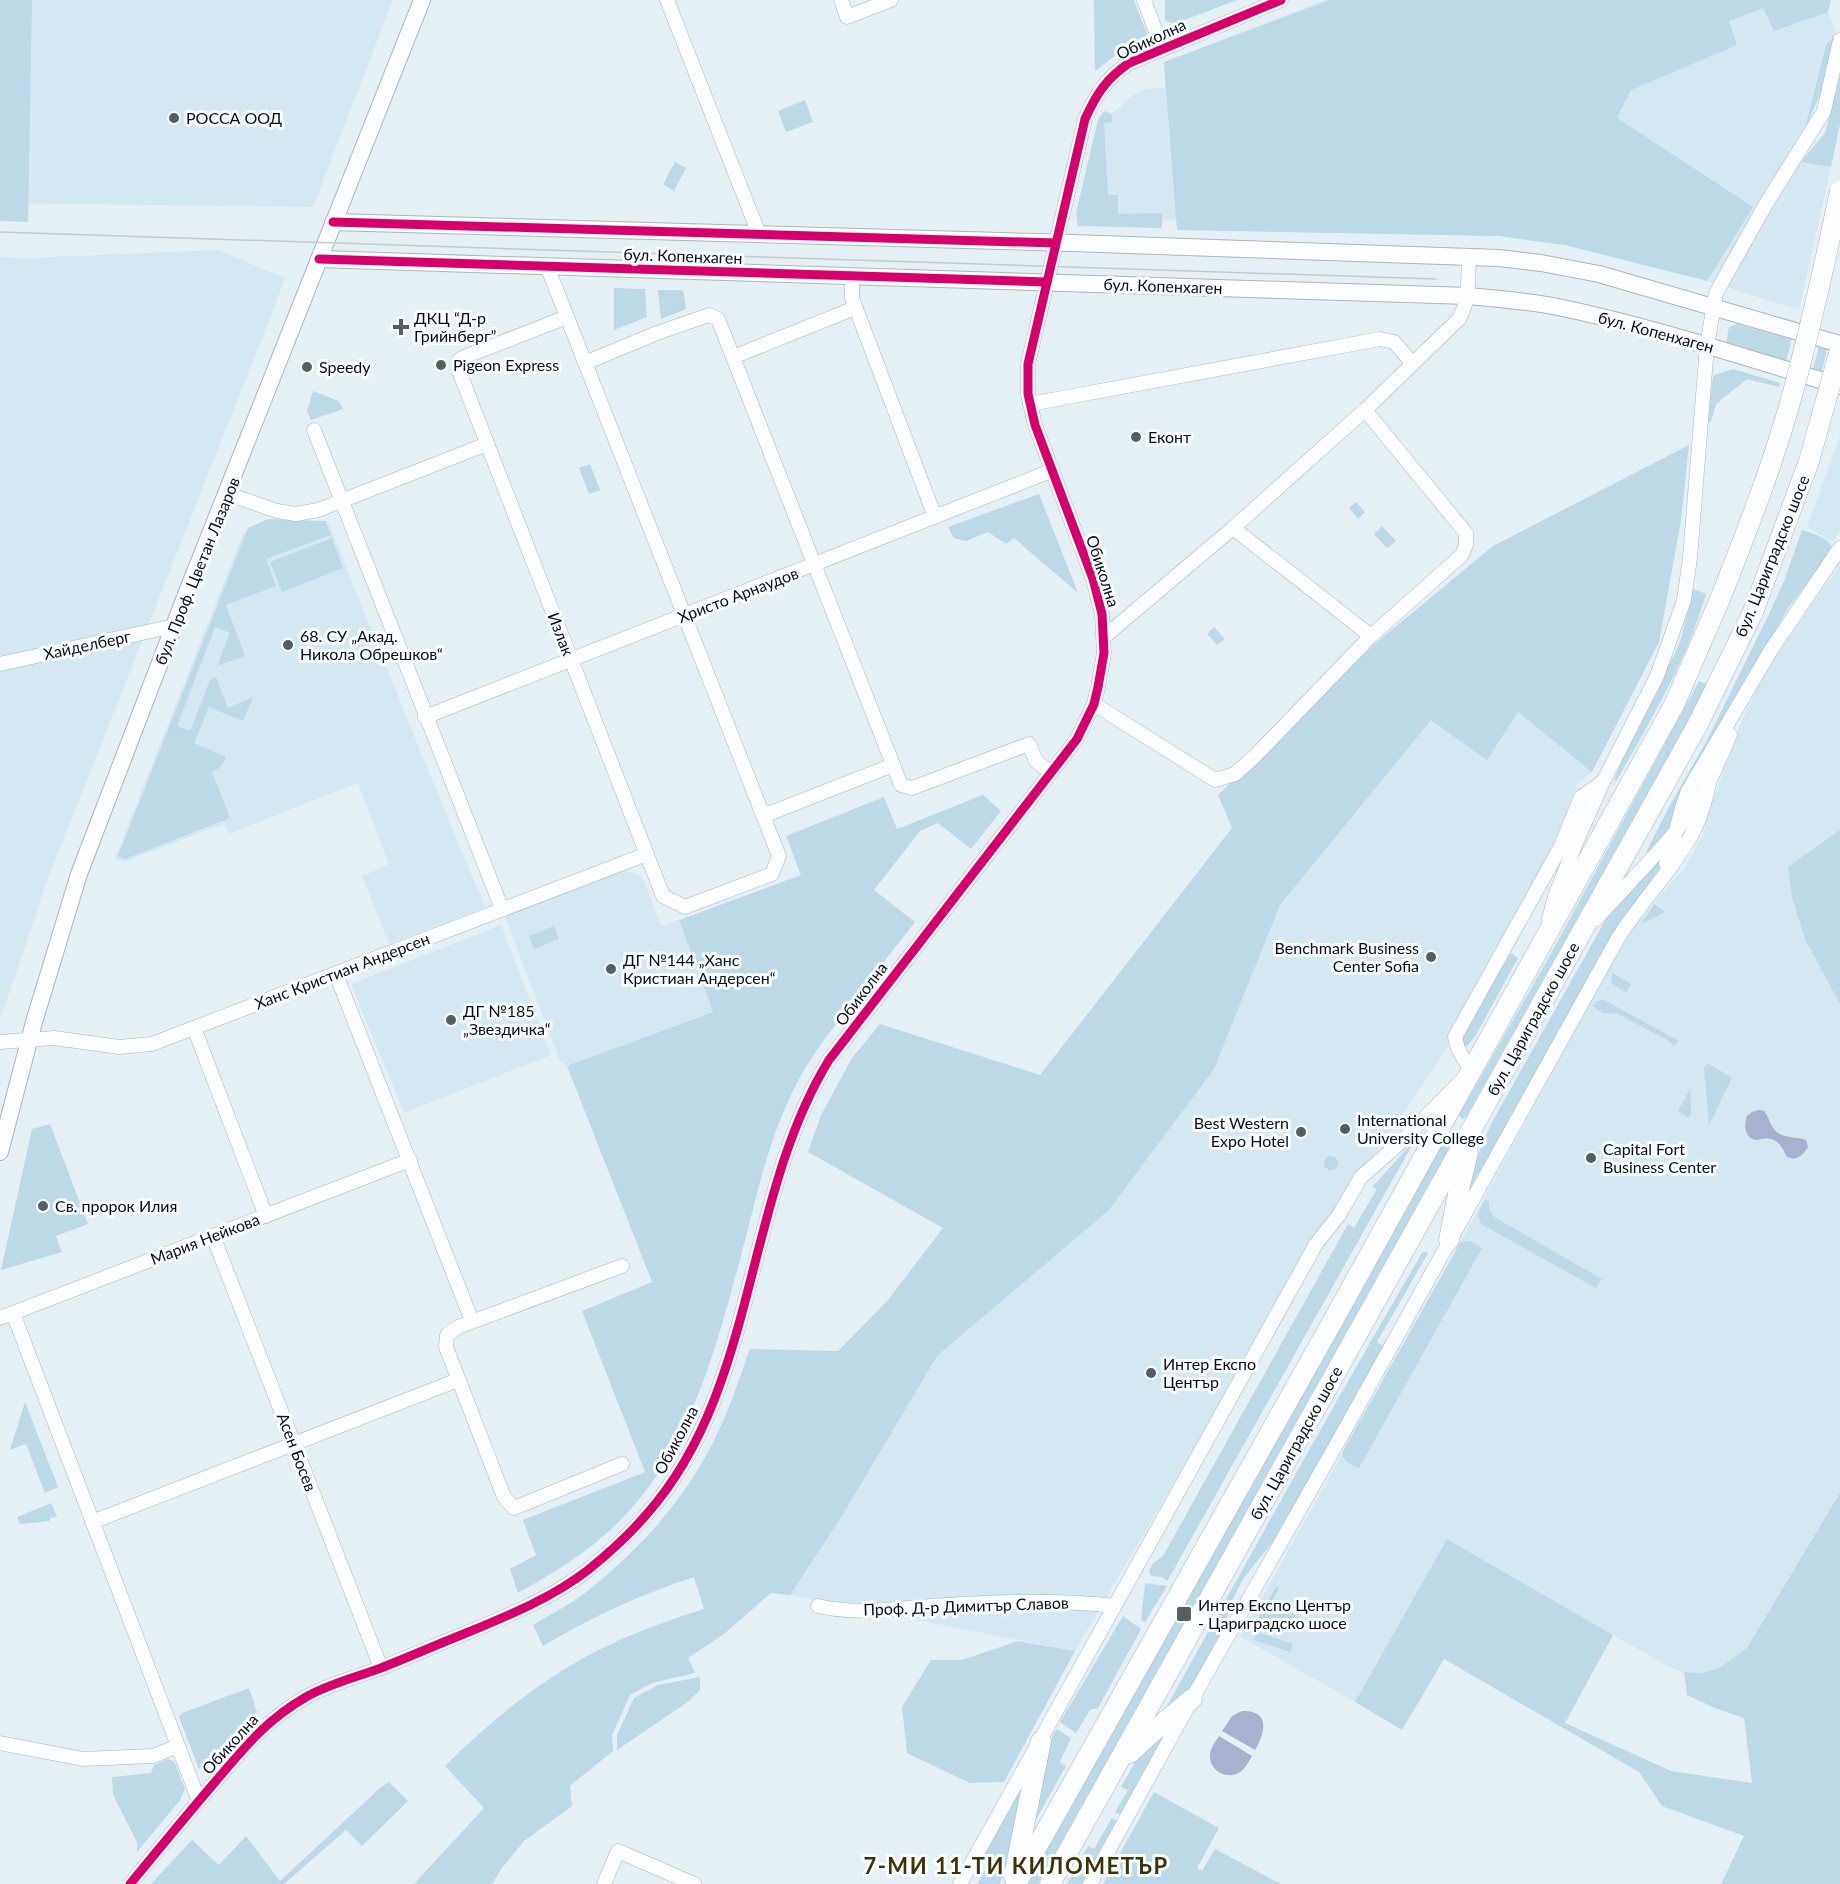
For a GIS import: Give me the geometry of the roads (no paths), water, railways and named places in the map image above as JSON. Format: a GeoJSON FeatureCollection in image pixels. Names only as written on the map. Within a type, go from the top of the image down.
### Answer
{"type":"FeatureCollection","features":[{"type":"Feature","properties":{"kind":"highway","name":"бул. Цариградско шосе"},"geometry":{"type":"LineString","coordinates":[[1014,1884],[1322,1340],[1674,705],[1720,599],[1772,459],[1793,393],[1840,191]]}},
{"type":"Feature","properties":{"kind":"highway","name":"бул. Цариградско шосе"},"geometry":{"type":"LineString","coordinates":[[1050,1884],[1698,724],[1753,612],[1791,515],[1809,461],[1840,350]]}},
{"type":"Feature","properties":{"kind":"highway"},"geometry":{"type":"LineString","coordinates":[[1449,1240],[1463,1169],[1476,1121]]}},
{"type":"Feature","properties":{"kind":"highway"},"geometry":{"type":"LineString","coordinates":[[1113,1770],[1148,1736],[1192,1699]]}},
{"type":"Feature","properties":{"kind":"highway"},"geometry":{"type":"LineString","coordinates":[[1014,1884],[1041,1741]]}},
{"type":"Feature","properties":{"kind":"main road","name":"бул. Проф. Цветан Лазаров"},"geometry":{"type":"LineString","coordinates":[[0,1152],[29,1040],[79,874],[174,626],[422,0]]}},
{"type":"Feature","properties":{"kind":"main road","name":"бул. Копенхаген"},"geometry":{"type":"LineString","coordinates":[[333,222],[1469,256],[1541,263],[1599,274],[1840,344]]}},
{"type":"Feature","properties":{"kind":"main road","name":"бул. Копенхаген"},"geometry":{"type":"LineString","coordinates":[[319,259],[1468,296],[1557,307],[1601,317],[1840,386]]}},
{"type":"Feature","properties":{"kind":"street"},"geometry":{"type":"LineString","coordinates":[[667,0],[759,234]]}},
{"type":"Feature","properties":{"kind":"street"},"geometry":{"type":"LineString","coordinates":[[841,0],[848,17],[891,0]]}},
{"type":"Feature","properties":{"kind":"street"},"geometry":{"type":"LineString","coordinates":[[1144,0],[1162,48]]}},
{"type":"Feature","properties":{"kind":"street","name":"Обиколна"},"geometry":{"type":"LineString","coordinates":[[130,1884],[262,1728],[282,1712],[310,1695],[524,1609],[586,1572],[621,1543],[676,1477],[703,1428],[724,1374],[788,1149],[817,1080],[836,1051],[1077,739],[1094,705],[1104,653],[1102,614],[1092,579],[1035,425],[1030,404],[1028,364],[1085,119],[1095,96],[1114,73],[1129,63],[1281,0]]}},
{"type":"Feature","properties":{"kind":"street"},"geometry":{"type":"LineString","coordinates":[[1546,936],[1555,896],[1603,782],[1656,676],[1684,600],[1690,558],[1707,346],[1716,293],[1767,202],[1824,111],[1840,40]]}},
{"type":"Feature","properties":{"kind":"street"},"geometry":{"type":"LineString","coordinates":[[1104,637],[1233,528],[1365,410],[1459,320],[1468,296],[1469,256]]}},
{"type":"Feature","properties":{"kind":"street"},"geometry":{"type":"LineString","coordinates":[[547,266],[763,816],[893,765]]}},
{"type":"Feature","properties":{"kind":"street"},"geometry":{"type":"LineString","coordinates":[[852,276],[852,298],[855,308],[935,517]]}},
{"type":"Feature","properties":{"kind":"street"},"geometry":{"type":"LineString","coordinates":[[733,357],[855,308]]}},
{"type":"Feature","properties":{"kind":"street"},"geometry":{"type":"LineString","coordinates":[[585,363],[657,333],[709,315],[718,319],[901,785],[912,789],[1029,744],[1036,761],[1051,773]]}},
{"type":"Feature","properties":{"kind":"street","name":"Излак"},"geometry":{"type":"LineString","coordinates":[[567,317],[464,357],[459,360],[459,371],[663,896],[685,907],[772,874],[779,856],[763,816]]}},
{"type":"Feature","properties":{"kind":"street"},"geometry":{"type":"LineString","coordinates":[[1030,404],[1380,339],[1394,342],[1413,364]]}},
{"type":"Feature","properties":{"kind":"street"},"geometry":{"type":"LineString","coordinates":[[1094,705],[1215,780],[1235,774],[1371,636],[1462,555],[1466,545],[1466,533],[1365,410]]}},
{"type":"Feature","properties":{"kind":"street"},"geometry":{"type":"LineString","coordinates":[[314,430],[502,909]]}},
{"type":"Feature","properties":{"kind":"street"},"geometry":{"type":"LineString","coordinates":[[228,494],[277,511],[296,514],[318,510],[487,444]]}},
{"type":"Feature","properties":{"kind":"street","name":"Христо Арнаудов"},"geometry":{"type":"LineString","coordinates":[[425,717],[1051,471]]}},
{"type":"Feature","properties":{"kind":"street"},"geometry":{"type":"LineString","coordinates":[[1233,528],[1371,636]]}},
{"type":"Feature","properties":{"kind":"street"},"geometry":{"type":"LineString","coordinates":[[1658,882],[1669,857],[1682,805],[1688,791],[1798,608],[1840,548]]}},
{"type":"Feature","properties":{"kind":"street","name":"Хайделберг"},"geometry":{"type":"LineString","coordinates":[[0,664],[174,626]]}},
{"type":"Feature","properties":{"kind":"street"},"geometry":{"type":"LineString","coordinates":[[1578,939],[1678,828],[1694,807],[1710,780],[1752,683]]}},
{"type":"Feature","properties":{"kind":"street"},"geometry":{"type":"LineString","coordinates":[[1090,1884],[1618,938],[1677,857],[1695,828],[1704,807],[1710,780]]}},
{"type":"Feature","properties":{"kind":"street"},"geometry":{"type":"LineString","coordinates":[[1470,1071],[1458,1049],[1455,1037],[1560,848],[1581,797],[1603,782]]}},
{"type":"Feature","properties":{"kind":"street","name":"Ханс Кристиан Андерсен"},"geometry":{"type":"LineString","coordinates":[[0,1042],[62,1039],[119,1047],[152,1044],[647,854]]}},
{"type":"Feature","properties":{"kind":"street"},"geometry":{"type":"LineString","coordinates":[[336,974],[472,1321]]}},
{"type":"Feature","properties":{"kind":"street"},"geometry":{"type":"LineString","coordinates":[[194,1028],[266,1216]]}},
{"type":"Feature","properties":{"kind":"street","name":"бул. Цариградско шосе"},"geometry":{"type":"LineString","coordinates":[[960,1884],[1316,1244],[1339,1215],[1361,1177],[1401,1142],[1470,1071]]}},
{"type":"Feature","properties":{"kind":"street","name":"Мария Нейкова"},"geometry":{"type":"LineString","coordinates":[[6,1315],[410,1160]]}},
{"type":"Feature","properties":{"kind":"street","name":"Асен Босев"},"geometry":{"type":"LineString","coordinates":[[213,1236],[381,1668]]}},
{"type":"Feature","properties":{"kind":"street"},"geometry":{"type":"LineString","coordinates":[[622,1266],[472,1321],[447,1335],[446,1347],[504,1497],[514,1508],[622,1464]]}},
{"type":"Feature","properties":{"kind":"street"},"geometry":{"type":"LineString","coordinates":[[6,1315],[92,1522],[199,1801]]}},
{"type":"Feature","properties":{"kind":"street"},"geometry":{"type":"LineString","coordinates":[[92,1522],[458,1380]]}},
{"type":"Feature","properties":{"kind":"street","name":"Проф. Д-р Димитър Славов"},"geometry":{"type":"LineString","coordinates":[[818,1605],[844,1610],[869,1611],[1032,1601],[1064,1601],[1114,1606]]}},
{"type":"Feature","properties":{"kind":"street"},"geometry":{"type":"LineString","coordinates":[[0,1743],[83,1759],[153,1756],[178,1746]]}},
{"type":"Feature","properties":{"kind":"street"},"geometry":{"type":"LineString","coordinates":[[604,1884],[618,1851],[694,1884]]}},
{"type":"Feature","properties":{"kind":"tram line"},"geometry":{"type":"LineString","coordinates":[[0,232],[1436,279]]}},
{"type":"Feature","properties":{"kind":"place","name":"РОССА ООД"},"geometry":{"type":"Point","coordinates":[174,118]}},
{"type":"Feature","properties":{"kind":"place","name":"ДКЦ “Д-р Грийнберг”"},"geometry":{"type":"Point","coordinates":[401,327]}},
{"type":"Feature","properties":{"kind":"place","name":"Pigeon Express"},"geometry":{"type":"Point","coordinates":[441,365]}},
{"type":"Feature","properties":{"kind":"place","name":"Speedy"},"geometry":{"type":"Point","coordinates":[307,367]}},
{"type":"Feature","properties":{"kind":"place","name":"Еконт"},"geometry":{"type":"Point","coordinates":[1136,437]}},
{"type":"Feature","properties":{"kind":"place","name":"68. СУ „Акад. Никола Обрешков“"},"geometry":{"type":"Point","coordinates":[288,645]}},
{"type":"Feature","properties":{"kind":"place","name":"Benchmark Business Center Sofia"},"geometry":{"type":"Point","coordinates":[1431,957]}},
{"type":"Feature","properties":{"kind":"place","name":"ДГ №144 „Ханс Кристиан Андерсен“"},"geometry":{"type":"Point","coordinates":[611,969]}},
{"type":"Feature","properties":{"kind":"place","name":"ДГ №185 „Звездичка“"},"geometry":{"type":"Point","coordinates":[451,1020]}},
{"type":"Feature","properties":{"kind":"place","name":"International University College"},"geometry":{"type":"Point","coordinates":[1345,1129]}},
{"type":"Feature","properties":{"kind":"place","name":"Best Western Expo Hotel"},"geometry":{"type":"Point","coordinates":[1301,1132]}},
{"type":"Feature","properties":{"kind":"place","name":"Capital Fort Business Center"},"geometry":{"type":"Point","coordinates":[1591,1158]}},
{"type":"Feature","properties":{"kind":"place","name":"Св. пророк Илия"},"geometry":{"type":"Point","coordinates":[43,1206]}},
{"type":"Feature","properties":{"kind":"place","name":"Интер Експо Център"},"geometry":{"type":"Point","coordinates":[1151,1373]}},
{"type":"Feature","properties":{"kind":"place","name":"Интер Експо Център - Цариградско шосе"},"geometry":{"type":"Point","coordinates":[1184,1614]}},
{"type":"Feature","properties":{"kind":"district","name":"7-МИ 11-ТИ КИЛОМЕТЪР"},"geometry":{"type":"Point","coordinates":[1016,1866]}}]}
